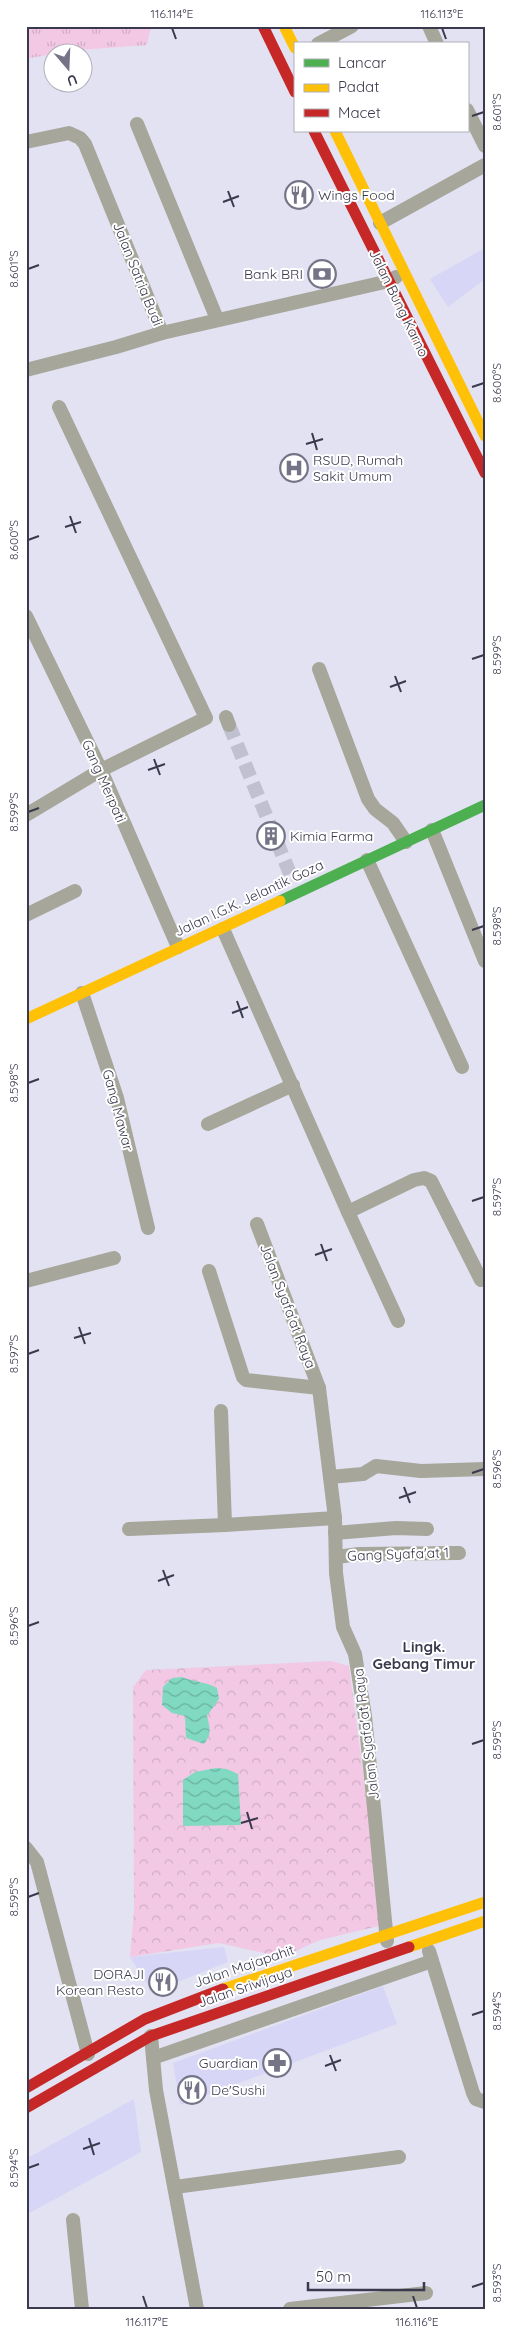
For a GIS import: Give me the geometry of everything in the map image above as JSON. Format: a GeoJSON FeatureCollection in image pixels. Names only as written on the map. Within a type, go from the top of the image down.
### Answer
{"type":"FeatureCollection","features":[{"type":"Feature","properties":{"kind":"main road"},"geometry":{"type":"LineString","coordinates":[[263,26],[294,90]]}},
{"type":"Feature","properties":{"kind":"main road"},"geometry":{"type":"LineString","coordinates":[[284,26],[294,46]]}},
{"type":"Feature","properties":{"kind":"main road","name":"Jalan Bung Karno"},"geometry":{"type":"LineString","coordinates":[[314,132],[485,473]]}},
{"type":"Feature","properties":{"kind":"main road"},"geometry":{"type":"LineString","coordinates":[[335,132],[485,436]]}},
{"type":"Feature","properties":{"kind":"main road","name":"Jalan I.G.K. Jelantik Goza"},"geometry":{"type":"LineString","coordinates":[[26,1019],[223,929],[296,886],[367,860],[485,805]]}},
{"type":"Feature","properties":{"kind":"main road","name":"Jalan Majapahit"},"geometry":{"type":"LineString","coordinates":[[26,2088],[88,2054],[145,2019],[172,2007],[387,1933],[485,1902]]}},
{"type":"Feature","properties":{"kind":"main road"},"geometry":{"type":"LineString","coordinates":[[441,1917],[442,1936]]}},
{"type":"Feature","properties":{"kind":"main road","name":"Jalan Sriwijaya"},"geometry":{"type":"LineString","coordinates":[[26,2108],[151,2036],[485,1921]]}},
{"type":"Feature","properties":{"kind":"street"},"geometry":{"type":"LineString","coordinates":[[322,42],[352,26]]}},
{"type":"Feature","properties":{"kind":"street"},"geometry":{"type":"LineString","coordinates":[[429,26],[436,42]]}},
{"type":"Feature","properties":{"kind":"street"},"geometry":{"type":"LineString","coordinates":[[280,62],[294,56]]}},
{"type":"Feature","properties":{"kind":"street"},"geometry":{"type":"LineString","coordinates":[[468,112],[485,146]]}},
{"type":"Feature","properties":{"kind":"street"},"geometry":{"type":"LineString","coordinates":[[137,124],[217,319]]}},
{"type":"Feature","properties":{"kind":"street","name":"Jalan Satria Budi"},"geometry":{"type":"LineString","coordinates":[[26,142],[69,133],[80,138],[85,144],[162,332],[389,281],[404,273]]}},
{"type":"Feature","properties":{"kind":"street"},"geometry":{"type":"LineString","coordinates":[[380,224],[485,165]]}},
{"type":"Feature","properties":{"kind":"street"},"geometry":{"type":"LineString","coordinates":[[26,370],[116,347],[162,332]]}},
{"type":"Feature","properties":{"kind":"street"},"geometry":{"type":"LineString","coordinates":[[26,815],[101,770],[206,718],[59,407]]}},
{"type":"Feature","properties":{"kind":"street","name":"Gang Merpati"},"geometry":{"type":"LineString","coordinates":[[26,616],[101,770],[178,948]]}},
{"type":"Feature","properties":{"kind":"street"},"geometry":{"type":"LineString","coordinates":[[318,668],[368,799],[375,809],[393,823],[406,842]]}},
{"type":"Feature","properties":{"kind":"street"},"geometry":{"type":"LineString","coordinates":[[432,830],[485,961]]}},
{"type":"Feature","properties":{"kind":"street"},"geometry":{"type":"LineString","coordinates":[[367,860],[462,1067]]}},
{"type":"Feature","properties":{"kind":"street"},"geometry":{"type":"LineString","coordinates":[[26,914],[75,891]]}},
{"type":"Feature","properties":{"kind":"street"},"geometry":{"type":"LineString","coordinates":[[223,929],[348,1212],[398,1320]]}},
{"type":"Feature","properties":{"kind":"street","name":"Gang Mawar"},"geometry":{"type":"LineString","coordinates":[[82,993],[116,1098],[148,1228]]}},
{"type":"Feature","properties":{"kind":"street"},"geometry":{"type":"LineString","coordinates":[[208,1124],[292,1085]]}},
{"type":"Feature","properties":{"kind":"street"},"geometry":{"type":"LineString","coordinates":[[348,1212],[414,1180],[428,1179],[431,1181],[481,1280]]}},
{"type":"Feature","properties":{"kind":"street","name":"Jalan Syafa'at Raya"},"geometry":{"type":"LineString","coordinates":[[256,1224],[320,1393],[320,1412],[335,1518],[336,1573],[343,1627],[355,1654],[361,1682],[387,1933],[387,1955]]}},
{"type":"Feature","properties":{"kind":"street"},"geometry":{"type":"LineString","coordinates":[[26,1281],[114,1258]]}},
{"type":"Feature","properties":{"kind":"street"},"geometry":{"type":"LineString","coordinates":[[210,1271],[246,1380],[320,1393]]}},
{"type":"Feature","properties":{"kind":"street"},"geometry":{"type":"LineString","coordinates":[[221,1412],[225,1526]]}},
{"type":"Feature","properties":{"kind":"street"},"geometry":{"type":"LineString","coordinates":[[330,1477],[363,1474],[376,1466],[421,1471],[485,1469]]}},
{"type":"Feature","properties":{"kind":"street"},"geometry":{"type":"LineString","coordinates":[[129,1528],[225,1526],[335,1518]]}},
{"type":"Feature","properties":{"kind":"street"},"geometry":{"type":"LineString","coordinates":[[335,1533],[396,1528],[427,1529]]}},
{"type":"Feature","properties":{"kind":"street","name":"Gang Syafa'at 1"},"geometry":{"type":"LineString","coordinates":[[337,1556],[459,1553]]}},
{"type":"Feature","properties":{"kind":"street"},"geometry":{"type":"LineString","coordinates":[[26,1848],[38,1862],[88,2054]]}},
{"type":"Feature","properties":{"kind":"street"},"geometry":{"type":"LineString","coordinates":[[426,1941],[472,2093],[476,2099],[485,2102]]}},
{"type":"Feature","properties":{"kind":"street"},"geometry":{"type":"LineString","coordinates":[[154,2058],[432,1961]]}},
{"type":"Feature","properties":{"kind":"street"},"geometry":{"type":"LineString","coordinates":[[151,2036],[156,2090],[197,2309]]}},
{"type":"Feature","properties":{"kind":"street"},"geometry":{"type":"LineString","coordinates":[[175,2187],[399,2157]]}},
{"type":"Feature","properties":{"kind":"street"},"geometry":{"type":"LineString","coordinates":[[73,2220],[82,2309]]}},
{"type":"Feature","properties":{"kind":"street"},"geometry":{"type":"LineString","coordinates":[[290,2309],[426,2293]]}},
{"type":"Feature","properties":{"kind":"shaded area"},"geometry":{"type":"Polygon","coordinates":[[[485,248],[485,279],[448,307],[430,279],[485,248]]]}},
{"type":"Feature","properties":{"kind":"shaded area"},"geometry":{"type":"Polygon","coordinates":[[[224,1947],[228,1962],[152,1992],[130,1957],[224,1947]]]}},
{"type":"Feature","properties":{"kind":"shaded area"},"geometry":{"type":"Polygon","coordinates":[[[383,1986],[397,2024],[180,2105],[173,2063],[383,1986]]]}},
{"type":"Feature","properties":{"kind":"shaded area"},"geometry":{"type":"Polygon","coordinates":[[[134,2099],[141,2152],[26,2215],[26,2159],[134,2099]]]}},
{"type":"Feature","properties":{"kind":"green space"},"geometry":{"type":"Polygon","coordinates":[[[26,26],[151,26],[147,45],[92,49],[92,42],[42,42],[42,56],[26,59],[26,26]]]}},
{"type":"Feature","properties":{"kind":"green space"},"geometry":{"type":"Polygon","coordinates":[[[331,1661],[349,1666],[383,1925],[320,1940],[282,1957],[219,1943],[130,1957],[134,1911],[133,1687],[146,1670],[331,1661]]]}},
{"type":"Feature","properties":{"kind":"water"},"geometry":{"type":"Polygon","coordinates":[[[182,1677],[217,1688],[219,1699],[207,1716],[210,1731],[204,1744],[186,1738],[185,1716],[172,1713],[162,1705],[163,1687],[172,1678],[182,1677]]]}},
{"type":"Feature","properties":{"kind":"water"},"geometry":{"type":"Polygon","coordinates":[[[216,1768],[227,1769],[238,1774],[241,1825],[183,1826],[183,1780],[195,1772],[216,1768]]]}},
{"type":"Feature","properties":{"kind":"tunnel"},"geometry":{"type":"LineString","coordinates":[[229,725],[293,881]]}},
{"type":"Feature","properties":{"kind":"traffic: fast"},"geometry":{"type":"LineString","coordinates":[[280,901],[485,805]]}},
{"type":"Feature","properties":{"kind":"traffic: slow"},"geometry":{"type":"LineString","coordinates":[[284,26],[294,46]]}},
{"type":"Feature","properties":{"kind":"traffic: slow"},"geometry":{"type":"LineString","coordinates":[[335,132],[485,436]]}},
{"type":"Feature","properties":{"kind":"traffic: slow"},"geometry":{"type":"LineString","coordinates":[[26,1019],[280,901]]}},
{"type":"Feature","properties":{"kind":"traffic: slow"},"geometry":{"type":"LineString","coordinates":[[223,1989],[485,1902]]}},
{"type":"Feature","properties":{"kind":"traffic: slow"},"geometry":{"type":"LineString","coordinates":[[409,1947],[485,1921]]}},
{"type":"Feature","properties":{"kind":"traffic: jam"},"geometry":{"type":"LineString","coordinates":[[263,26],[294,90]]}},
{"type":"Feature","properties":{"kind":"traffic: jam"},"geometry":{"type":"LineString","coordinates":[[314,132],[485,473]]}},
{"type":"Feature","properties":{"kind":"traffic: jam"},"geometry":{"type":"LineString","coordinates":[[26,2108],[151,2036],[409,1947]]}},
{"type":"Feature","properties":{"kind":"traffic: jam"},"geometry":{"type":"LineString","coordinates":[[26,2088],[145,2019],[223,1989]]}},
{"type":"Feature","properties":{"kind":"place","name":"Wings Food"},"geometry":{"type":"Point","coordinates":[299,195]}},
{"type":"Feature","properties":{"kind":"place","name":"Bank BRI"},"geometry":{"type":"Point","coordinates":[322,274]}},
{"type":"Feature","properties":{"kind":"place","name":"RSUD, Rumah Sakit Umum"},"geometry":{"type":"Point","coordinates":[294,468]}},
{"type":"Feature","properties":{"kind":"place","name":"Kimia Farma"},"geometry":{"type":"Point","coordinates":[271,836]}},
{"type":"Feature","properties":{"kind":"place","name":"DORAJI Korean Resto"},"geometry":{"type":"Point","coordinates":[163,1982]}},
{"type":"Feature","properties":{"kind":"place","name":"Guardian"},"geometry":{"type":"Point","coordinates":[277,2063]}},
{"type":"Feature","properties":{"kind":"place","name":"De'Sushi"},"geometry":{"type":"Point","coordinates":[192,2090]}},
{"type":"Feature","properties":{"kind":"district","name":"Lingk. Gebang Timur"},"geometry":{"type":"Point","coordinates":[424,1656]}}]}
